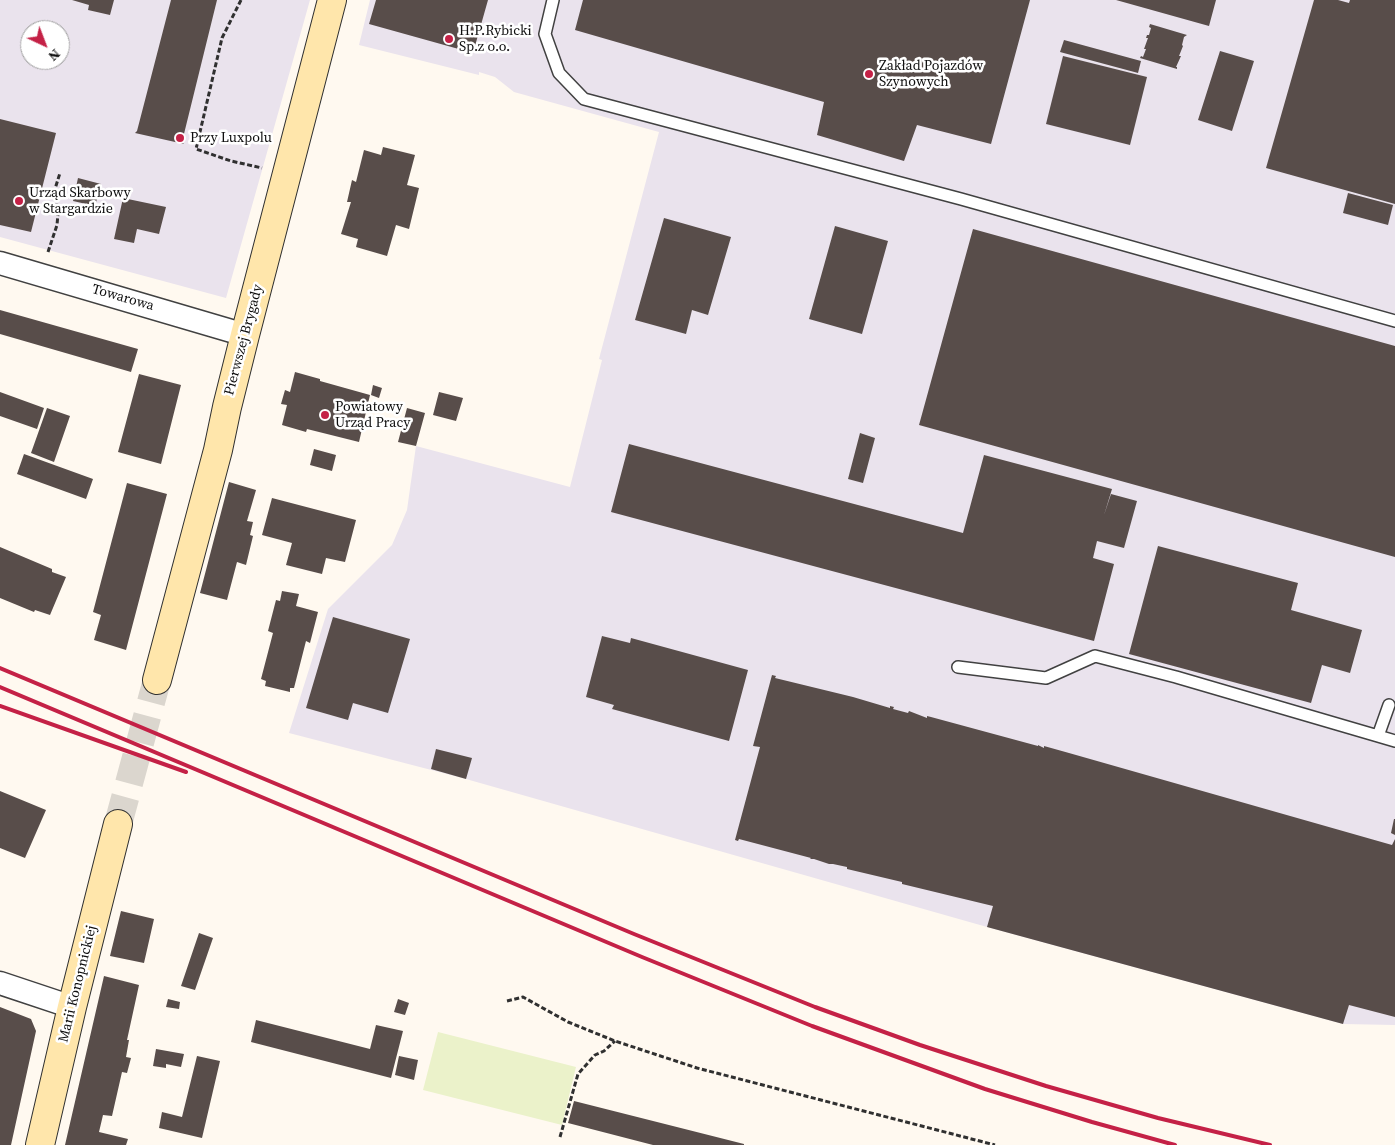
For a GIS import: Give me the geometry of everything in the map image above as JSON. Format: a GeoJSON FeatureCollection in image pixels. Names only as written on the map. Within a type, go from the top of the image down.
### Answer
{"type":"FeatureCollection","features":[{"type":"Feature","properties":{"kind":"street","name":"Pierwszej Brygady"},"geometry":{"type":"LineString","coordinates":[[157,680],[218,450],[226,407],[332,0]]}},
{"type":"Feature","properties":{"kind":"street","name":"Towarowa"},"geometry":{"type":"LineString","coordinates":[[0,263],[245,335]]}},
{"type":"Feature","properties":{"kind":"street","name":"Marii Konopnickiej"},"geometry":{"type":"LineString","coordinates":[[40,1145],[118,824]]}},
{"type":"Feature","properties":{"kind":"street"},"geometry":{"type":"LineString","coordinates":[[0,983],[72,1007]]}},
{"type":"Feature","properties":{"kind":"lane"},"geometry":{"type":"LineString","coordinates":[[553,0],[545,34],[559,73],[584,100],[961,199],[1395,321]]}},
{"type":"Feature","properties":{"kind":"lane"},"geometry":{"type":"LineString","coordinates":[[958,667],[1046,678],[1095,656],[1176,677],[1395,741]]}},
{"type":"Feature","properties":{"kind":"lane"},"geometry":{"type":"LineString","coordinates":[[1378,736],[1390,705]]}},
{"type":"Feature","properties":{"kind":"path"},"geometry":{"type":"LineString","coordinates":[[241,0],[222,38],[196,149],[231,161],[267,169]]}},
{"type":"Feature","properties":{"kind":"path"},"geometry":{"type":"LineString","coordinates":[[45,260],[58,214],[55,189],[60,173]]}},
{"type":"Feature","properties":{"kind":"path"},"geometry":{"type":"LineString","coordinates":[[507,1001],[523,997],[568,1022],[615,1041],[698,1068],[995,1145]]}},
{"type":"Feature","properties":{"kind":"path"},"geometry":{"type":"LineString","coordinates":[[560,1137],[578,1074],[595,1055],[604,1051],[615,1041]]}},
{"type":"Feature","properties":{"kind":"shaded area"},"geometry":{"type":"Polygon","coordinates":[[[0,0],[310,0],[226,298],[0,237],[0,0]]]}},
{"type":"Feature","properties":{"kind":"shaded area"},"geometry":{"type":"Polygon","coordinates":[[[370,0],[1395,0],[1395,1025],[1343,1024],[987,927],[466,779],[289,733],[328,609],[392,545],[407,510],[416,446],[570,487],[602,360],[599,359],[659,132],[514,92],[495,77],[479,72],[479,75],[359,45],[370,0]]]}},
{"type":"Feature","properties":{"kind":"green space"},"geometry":{"type":"Polygon","coordinates":[[[438,1032],[576,1067],[562,1125],[423,1090],[438,1032]]]}},
{"type":"Feature","properties":{"kind":"building"},"geometry":{"type":"Polygon","coordinates":[[[72,0],[114,0],[110,15],[88,10],[89,5],[72,0]]]}},
{"type":"Feature","properties":{"kind":"building"},"geometry":{"type":"Polygon","coordinates":[[[171,0],[217,0],[182,142],[184,144],[135,133],[171,0]]]}},
{"type":"Feature","properties":{"kind":"building","name":"H.P.Rybicki Sp.z o.o."},"geometry":{"type":"Polygon","coordinates":[[[376,0],[488,0],[473,53],[369,24],[376,0]]]}},
{"type":"Feature","properties":{"kind":"building","name":"Zakład Pojazdów Szynowych"},"geometry":{"type":"Polygon","coordinates":[[[583,0],[1030,0],[991,144],[917,125],[904,161],[817,135],[824,102],[575,30],[583,0]]]}},
{"type":"Feature","properties":{"kind":"building"},"geometry":{"type":"Polygon","coordinates":[[[1116,0],[1216,0],[1209,26],[1116,0]]]}},
{"type":"Feature","properties":{"kind":"building"},"geometry":{"type":"Polygon","coordinates":[[[1314,0],[1338,0],[1349,3],[1350,0],[1395,0],[1395,204],[1266,168],[1314,0]]]}},
{"type":"Feature","properties":{"kind":"building"},"geometry":{"type":"Polygon","coordinates":[[[1150,24],[1187,35],[1184,37],[1177,69],[1140,58],[1141,56],[1143,57],[1146,49],[1144,49],[1148,38],[1146,38],[1147,35],[1149,35],[1151,28],[1149,27],[1150,24]]]}},
{"type":"Feature","properties":{"kind":"building"},"geometry":{"type":"Polygon","coordinates":[[[1064,40],[1141,61],[1138,73],[1060,52],[1064,40]]]}},
{"type":"Feature","properties":{"kind":"building"},"geometry":{"type":"Polygon","coordinates":[[[1220,51],[1254,61],[1232,131],[1198,120],[1220,51]]]}},
{"type":"Feature","properties":{"kind":"building"},"geometry":{"type":"Polygon","coordinates":[[[1063,56],[1147,77],[1130,145],[1046,124],[1063,56]]]}},
{"type":"Feature","properties":{"kind":"building"},"geometry":{"type":"Polygon","coordinates":[[[0,119],[56,133],[31,232],[0,225],[0,119]]]}},
{"type":"Feature","properties":{"kind":"building"},"geometry":{"type":"Polygon","coordinates":[[[383,147],[415,155],[407,185],[419,188],[409,229],[396,225],[387,256],[356,247],[358,239],[341,234],[351,202],[347,202],[352,180],[356,182],[364,150],[381,155],[383,147]]]}},
{"type":"Feature","properties":{"kind":"building"},"geometry":{"type":"Polygon","coordinates":[[[78,178],[101,184],[95,206],[73,201],[78,178]]]}},
{"type":"Feature","properties":{"kind":"building"},"geometry":{"type":"Polygon","coordinates":[[[1348,193],[1393,205],[1388,225],[1343,213],[1348,193]]]}},
{"type":"Feature","properties":{"kind":"building"},"geometry":{"type":"Polygon","coordinates":[[[123,198],[166,207],[159,234],[137,229],[134,243],[114,239],[123,198]]]}},
{"type":"Feature","properties":{"kind":"building"},"geometry":{"type":"Polygon","coordinates":[[[664,218],[731,237],[708,315],[692,310],[686,334],[635,320],[664,218]]]}},
{"type":"Feature","properties":{"kind":"building"},"geometry":{"type":"Polygon","coordinates":[[[835,226],[888,241],[862,334],[809,319],[835,226]]]}},
{"type":"Feature","properties":{"kind":"building"},"geometry":{"type":"Polygon","coordinates":[[[973,229],[1395,346],[1395,557],[919,425],[973,229]]]}},
{"type":"Feature","properties":{"kind":"building"},"geometry":{"type":"Polygon","coordinates":[[[0,310],[138,349],[131,372],[0,334],[0,310]]]}},
{"type":"Feature","properties":{"kind":"building","name":"Powiatowy Urząd Pracy"},"geometry":{"type":"Polygon","coordinates":[[[295,372],[370,395],[359,442],[307,429],[306,432],[282,425],[287,405],[281,404],[285,390],[290,392],[295,372]]]}},
{"type":"Feature","properties":{"kind":"building"},"geometry":{"type":"Polygon","coordinates":[[[139,374],[181,385],[161,464],[118,452],[139,374]]]}},
{"type":"Feature","properties":{"kind":"building"},"geometry":{"type":"Polygon","coordinates":[[[373,385],[382,388],[379,398],[371,395],[373,385]]]}},
{"type":"Feature","properties":{"kind":"building"},"geometry":{"type":"Polygon","coordinates":[[[0,392],[44,408],[37,429],[0,416],[0,392]]]}},
{"type":"Feature","properties":{"kind":"building"},"geometry":{"type":"Polygon","coordinates":[[[439,392],[463,398],[456,421],[433,415],[439,392]]]}},
{"type":"Feature","properties":{"kind":"building"},"geometry":{"type":"Polygon","coordinates":[[[47,408],[70,416],[54,462],[31,453],[47,408]]]}},
{"type":"Feature","properties":{"kind":"building"},"geometry":{"type":"Polygon","coordinates":[[[407,408],[425,413],[416,446],[398,442],[407,408]]]}},
{"type":"Feature","properties":{"kind":"building"},"geometry":{"type":"Polygon","coordinates":[[[860,433],[875,438],[863,483],[848,479],[860,433]]]}},
{"type":"Feature","properties":{"kind":"building"},"geometry":{"type":"Polygon","coordinates":[[[629,444],[963,533],[984,455],[1112,489],[1104,515],[1111,494],[1137,501],[1124,548],[1097,541],[1093,558],[1114,564],[1094,641],[611,512],[629,444]]]}},
{"type":"Feature","properties":{"kind":"building"},"geometry":{"type":"Polygon","coordinates":[[[314,449],[336,455],[332,471],[310,465],[314,449]]]}},
{"type":"Feature","properties":{"kind":"building"},"geometry":{"type":"Polygon","coordinates":[[[24,454],[93,479],[86,499],[17,474],[24,454]]]}},
{"type":"Feature","properties":{"kind":"building"},"geometry":{"type":"Polygon","coordinates":[[[229,482],[256,490],[247,521],[253,522],[250,535],[253,536],[246,565],[237,562],[227,600],[200,593],[229,482]]]}},
{"type":"Feature","properties":{"kind":"building"},"geometry":{"type":"Polygon","coordinates":[[[127,483],[167,494],[126,650],[94,640],[101,615],[93,612],[127,483]]]}},
{"type":"Feature","properties":{"kind":"building"},"geometry":{"type":"Polygon","coordinates":[[[272,498],[356,520],[345,562],[326,558],[322,574],[286,565],[292,543],[262,535],[272,498]]]}},
{"type":"Feature","properties":{"kind":"building"},"geometry":{"type":"Polygon","coordinates":[[[1158,546],[1298,583],[1291,610],[1362,630],[1350,673],[1322,665],[1311,703],[1129,654],[1158,546]]]}},
{"type":"Feature","properties":{"kind":"building"},"geometry":{"type":"Polygon","coordinates":[[[0,547],[66,577],[50,615],[35,610],[34,612],[0,598],[0,547]]]}},
{"type":"Feature","properties":{"kind":"building"},"geometry":{"type":"Polygon","coordinates":[[[282,591],[299,594],[296,606],[318,612],[310,643],[306,641],[294,688],[290,688],[290,692],[265,686],[266,681],[261,679],[273,633],[268,631],[276,600],[280,601],[282,591]]]}},
{"type":"Feature","properties":{"kind":"building"},"geometry":{"type":"Polygon","coordinates":[[[333,617],[410,639],[388,713],[353,703],[348,720],[306,708],[333,617]]]}},
{"type":"Feature","properties":{"kind":"building"},"geometry":{"type":"Polygon","coordinates":[[[602,636],[630,643],[631,638],[748,670],[729,741],[612,709],[614,705],[586,697],[602,636]]]}},
{"type":"Feature","properties":{"kind":"building"},"geometry":{"type":"Polygon","coordinates":[[[772,675],[776,676],[775,678],[890,708],[890,706],[894,707],[893,709],[908,713],[909,711],[927,718],[927,716],[1044,748],[1044,746],[1392,845],[1395,839],[1395,1017],[1349,1005],[1343,1024],[987,927],[993,906],[902,884],[902,882],[739,839],[738,841],[735,840],[760,747],[753,746],[772,675]]]}},
{"type":"Feature","properties":{"kind":"building"},"geometry":{"type":"Polygon","coordinates":[[[436,749],[472,758],[466,779],[431,769],[436,749]]]}},
{"type":"Feature","properties":{"kind":"building"},"geometry":{"type":"Polygon","coordinates":[[[0,791],[46,810],[25,858],[0,848],[0,791]]]}},
{"type":"Feature","properties":{"kind":"building"},"geometry":{"type":"Polygon","coordinates":[[[1395,819],[1395,835],[1391,833],[1395,819]]]}},
{"type":"Feature","properties":{"kind":"building"},"geometry":{"type":"Polygon","coordinates":[[[121,911],[154,919],[144,963],[110,956],[121,911]]]}},
{"type":"Feature","properties":{"kind":"building"},"geometry":{"type":"Polygon","coordinates":[[[199,933],[213,938],[195,990],[181,986],[199,933]]]}},
{"type":"Feature","properties":{"kind":"building"},"geometry":{"type":"Polygon","coordinates":[[[104,976],[139,985],[127,1040],[129,1040],[126,1057],[131,1058],[127,1073],[122,1072],[112,1116],[103,1115],[99,1132],[128,1139],[126,1145],[65,1145],[104,976]]]}},
{"type":"Feature","properties":{"kind":"building"},"geometry":{"type":"Polygon","coordinates":[[[168,999],[180,1002],[179,1009],[166,1007],[168,999]]]}},
{"type":"Feature","properties":{"kind":"building"},"geometry":{"type":"Polygon","coordinates":[[[398,999],[409,1003],[405,1015],[394,1012],[398,999]]]}},
{"type":"Feature","properties":{"kind":"building"},"geometry":{"type":"Polygon","coordinates":[[[0,1007],[31,1019],[36,1031],[11,1145],[0,1145],[0,1007]]]}},
{"type":"Feature","properties":{"kind":"building"},"geometry":{"type":"Polygon","coordinates":[[[256,1020],[370,1049],[376,1025],[403,1031],[391,1078],[251,1042],[256,1020]]]}},
{"type":"Feature","properties":{"kind":"building"},"geometry":{"type":"Polygon","coordinates":[[[156,1049],[184,1054],[181,1067],[166,1064],[166,1068],[153,1066],[156,1049]]]}},
{"type":"Feature","properties":{"kind":"building"},"geometry":{"type":"Polygon","coordinates":[[[197,1056],[220,1061],[202,1138],[159,1128],[162,1112],[182,1117],[197,1056]]]}},
{"type":"Feature","properties":{"kind":"building"},"geometry":{"type":"Polygon","coordinates":[[[399,1056],[418,1060],[414,1080],[395,1075],[399,1056]]]}},
{"type":"Feature","properties":{"kind":"building"},"geometry":{"type":"Polygon","coordinates":[[[574,1101],[744,1145],[653,1145],[568,1123],[574,1101]]]}},
{"type":"Feature","properties":{"kind":"tunnel"},"geometry":{"type":"LineString","coordinates":[[118,824],[157,680]]}},
{"type":"Feature","properties":{"kind":"railway"},"geometry":{"type":"LineString","coordinates":[[0,668],[634,934],[815,1007],[920,1045],[1046,1086],[1158,1118],[1270,1145]]}},
{"type":"Feature","properties":{"kind":"railway"},"geometry":{"type":"LineString","coordinates":[[0,687],[642,957],[812,1026],[985,1089],[1175,1145]]}},
{"type":"Feature","properties":{"kind":"railway"},"geometry":{"type":"LineString","coordinates":[[0,706],[186,772]]}},
{"type":"Feature","properties":{"kind":"place","name":"H.P.Rybicki Sp.z o.o."},"geometry":{"type":"Point","coordinates":[449,39]}},
{"type":"Feature","properties":{"kind":"place","name":"Zakład Pojazdów Szynowych"},"geometry":{"type":"Point","coordinates":[869,74]}},
{"type":"Feature","properties":{"kind":"place","name":"Przy Luxpolu"},"geometry":{"type":"Point","coordinates":[180,138]}},
{"type":"Feature","properties":{"kind":"place","name":"Urząd Skarbowy w Stargardzie"},"geometry":{"type":"Point","coordinates":[19,201]}},
{"type":"Feature","properties":{"kind":"place","name":"Powiatowy Urząd Pracy"},"geometry":{"type":"Point","coordinates":[325,415]}}]}
